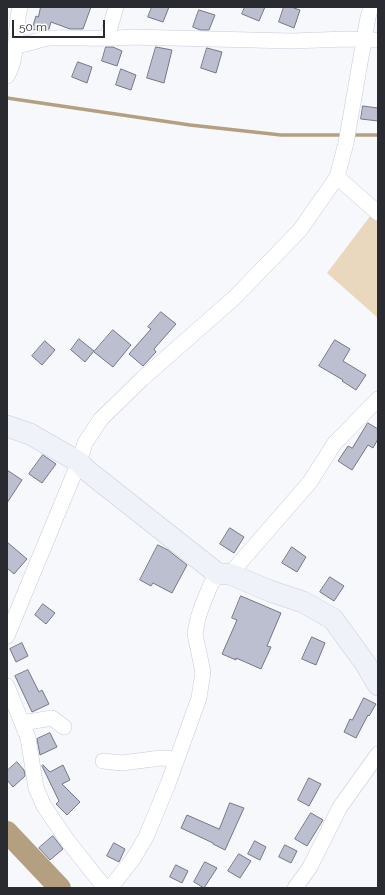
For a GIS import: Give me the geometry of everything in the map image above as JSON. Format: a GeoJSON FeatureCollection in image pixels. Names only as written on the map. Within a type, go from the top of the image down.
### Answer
{"type":"FeatureCollection","features":[{"type":"Feature","properties":{"kind":"street"},"geometry":{"type":"LineString","coordinates":[[7,76],[10,71],[15,45],[20,7]]}},
{"type":"Feature","properties":{"kind":"street"},"geometry":{"type":"LineString","coordinates":[[108,38],[116,7]]}},
{"type":"Feature","properties":{"kind":"street"},"geometry":{"type":"LineString","coordinates":[[7,636],[86,443],[101,418],[142,379],[234,298],[300,230],[337,177],[371,40],[371,7]]}},
{"type":"Feature","properties":{"kind":"street"},"geometry":{"type":"LineString","coordinates":[[15,45],[24,46],[49,38],[118,39],[131,37],[292,41],[346,39],[371,40]]}},
{"type":"Feature","properties":{"kind":"street"},"geometry":{"type":"LineString","coordinates":[[337,177],[378,213]]}},
{"type":"Feature","properties":{"kind":"street"},"geometry":{"type":"LineString","coordinates":[[110,888],[133,859],[146,837],[166,791],[199,698],[203,672],[195,634],[198,618],[211,584],[224,574],[305,488],[334,444],[378,398]]}},
{"type":"Feature","properties":{"kind":"street"},"geometry":{"type":"LineString","coordinates":[[7,426],[30,434],[79,462],[85,469],[224,574],[303,602],[333,619],[365,663],[378,685]]}},
{"type":"Feature","properties":{"kind":"street"},"geometry":{"type":"LineString","coordinates":[[7,686],[28,738],[36,788],[44,806],[67,840],[105,888]]}},
{"type":"Feature","properties":{"kind":"street"},"geometry":{"type":"LineString","coordinates":[[22,723],[52,718],[64,727]]}},
{"type":"Feature","properties":{"kind":"street"},"geometry":{"type":"LineString","coordinates":[[295,888],[310,867],[340,807],[378,754]]}},
{"type":"Feature","properties":{"kind":"street"},"geometry":{"type":"LineString","coordinates":[[103,761],[122,763],[161,758],[177,759]]}},
{"type":"Feature","properties":{"kind":"shaded area"},"geometry":{"type":"Polygon","coordinates":[[[374,211],[378,215],[378,318],[327,273],[374,211]]]}},
{"type":"Feature","properties":{"kind":"building"},"geometry":{"type":"Polygon","coordinates":[[[41,7],[91,7],[83,29],[70,29],[51,22],[49,29],[39,31],[32,29],[36,16],[38,17],[41,7]]]}},
{"type":"Feature","properties":{"kind":"building"},"geometry":{"type":"Polygon","coordinates":[[[152,7],[169,7],[163,22],[148,17],[152,7]]]}},
{"type":"Feature","properties":{"kind":"building"},"geometry":{"type":"Polygon","coordinates":[[[245,7],[265,7],[259,21],[242,14],[245,7]]]}},
{"type":"Feature","properties":{"kind":"building"},"geometry":{"type":"Polygon","coordinates":[[[284,7],[291,7],[300,10],[294,28],[279,22],[284,7]]]}},
{"type":"Feature","properties":{"kind":"building"},"geometry":{"type":"Polygon","coordinates":[[[199,10],[215,15],[209,30],[200,30],[193,27],[199,10]]]}},
{"type":"Feature","properties":{"kind":"building"},"geometry":{"type":"Polygon","coordinates":[[[106,47],[113,47],[122,51],[117,66],[102,61],[106,47]]]}},
{"type":"Feature","properties":{"kind":"building"},"geometry":{"type":"Polygon","coordinates":[[[156,47],[172,50],[164,83],[147,78],[156,47]]]}},
{"type":"Feature","properties":{"kind":"building"},"geometry":{"type":"Polygon","coordinates":[[[207,48],[222,52],[216,73],[201,68],[207,48]]]}},
{"type":"Feature","properties":{"kind":"building"},"geometry":{"type":"Polygon","coordinates":[[[78,62],[92,67],[87,83],[72,77],[78,62]]]}},
{"type":"Feature","properties":{"kind":"building"},"geometry":{"type":"Polygon","coordinates":[[[121,69],[136,75],[131,90],[116,85],[121,69]]]}},
{"type":"Feature","properties":{"kind":"building"},"geometry":{"type":"Polygon","coordinates":[[[363,106],[378,108],[378,121],[361,119],[363,106]]]}},
{"type":"Feature","properties":{"kind":"building"},"geometry":{"type":"Polygon","coordinates":[[[161,312],[176,324],[154,349],[156,352],[143,366],[129,354],[151,329],[148,327],[161,312]]]}},
{"type":"Feature","properties":{"kind":"building"},"geometry":{"type":"Polygon","coordinates":[[[113,330],[131,345],[113,367],[94,352],[113,330]]]}},
{"type":"Feature","properties":{"kind":"building"},"geometry":{"type":"Polygon","coordinates":[[[79,339],[94,351],[85,362],[71,350],[79,339]]]}},
{"type":"Feature","properties":{"kind":"building"},"geometry":{"type":"Polygon","coordinates":[[[335,340],[350,349],[343,361],[366,375],[356,390],[342,381],[343,380],[319,366],[335,340]]]}},
{"type":"Feature","properties":{"kind":"building"},"geometry":{"type":"Polygon","coordinates":[[[45,341],[55,350],[42,365],[32,356],[45,341]]]}},
{"type":"Feature","properties":{"kind":"building"},"geometry":{"type":"Polygon","coordinates":[[[368,423],[378,429],[378,439],[373,448],[368,445],[352,470],[338,461],[348,446],[352,448],[368,423]]]}},
{"type":"Feature","properties":{"kind":"building"},"geometry":{"type":"Polygon","coordinates":[[[43,455],[56,464],[42,483],[29,474],[43,455]]]}},
{"type":"Feature","properties":{"kind":"building"},"geometry":{"type":"Polygon","coordinates":[[[7,470],[22,480],[7,503],[7,470]]]}},
{"type":"Feature","properties":{"kind":"building"},"geometry":{"type":"Polygon","coordinates":[[[230,528],[244,537],[234,553],[220,544],[230,528]]]}},
{"type":"Feature","properties":{"kind":"building"},"geometry":{"type":"Polygon","coordinates":[[[7,542],[27,559],[14,574],[7,568],[7,542]]]}},
{"type":"Feature","properties":{"kind":"building"},"geometry":{"type":"Polygon","coordinates":[[[158,545],[168,550],[187,565],[172,593],[153,583],[151,586],[140,580],[158,545]]]}},
{"type":"Feature","properties":{"kind":"building"},"geometry":{"type":"Polygon","coordinates":[[[292,547],[306,557],[297,572],[282,563],[292,547]]]}},
{"type":"Feature","properties":{"kind":"building"},"geometry":{"type":"Polygon","coordinates":[[[330,577],[344,586],[334,601],[320,592],[330,577]]]}},
{"type":"Feature","properties":{"kind":"building"},"geometry":{"type":"Polygon","coordinates":[[[241,596],[281,613],[267,646],[271,647],[261,669],[236,658],[236,660],[222,654],[237,620],[232,618],[241,596]]]}},
{"type":"Feature","properties":{"kind":"building"},"geometry":{"type":"Polygon","coordinates":[[[43,604],[55,613],[46,624],[35,615],[43,604]]]}},
{"type":"Feature","properties":{"kind":"building"},"geometry":{"type":"Polygon","coordinates":[[[312,637],[325,643],[316,665],[302,659],[312,637]]]}},
{"type":"Feature","properties":{"kind":"building"},"geometry":{"type":"Polygon","coordinates":[[[22,643],[28,656],[16,662],[10,649],[22,643]]]}},
{"type":"Feature","properties":{"kind":"building"},"geometry":{"type":"Polygon","coordinates":[[[28,670],[39,692],[42,690],[49,704],[32,712],[15,676],[28,670]]]}},
{"type":"Feature","properties":{"kind":"building"},"geometry":{"type":"Polygon","coordinates":[[[364,698],[376,704],[369,716],[368,715],[356,738],[344,732],[350,719],[352,720],[364,698]]]}},
{"type":"Feature","properties":{"kind":"building"},"geometry":{"type":"Polygon","coordinates":[[[50,733],[57,747],[40,755],[37,739],[50,733]]]}},
{"type":"Feature","properties":{"kind":"building"},"geometry":{"type":"Polygon","coordinates":[[[17,762],[24,770],[25,776],[13,787],[7,780],[7,771],[17,762]]]}},
{"type":"Feature","properties":{"kind":"building"},"geometry":{"type":"Polygon","coordinates":[[[43,765],[50,772],[63,765],[70,780],[62,784],[80,802],[67,815],[56,804],[59,801],[42,766],[43,765]]]}},
{"type":"Feature","properties":{"kind":"building"},"geometry":{"type":"Polygon","coordinates":[[[309,778],[321,784],[309,806],[298,800],[309,778]]]}},
{"type":"Feature","properties":{"kind":"building"},"geometry":{"type":"Polygon","coordinates":[[[230,803],[244,808],[225,850],[181,828],[187,815],[219,829],[230,803]]]}},
{"type":"Feature","properties":{"kind":"building"},"geometry":{"type":"Polygon","coordinates":[[[311,813],[323,820],[307,846],[295,839],[311,813]]]}},
{"type":"Feature","properties":{"kind":"building"},"geometry":{"type":"Polygon","coordinates":[[[53,836],[63,849],[50,860],[39,848],[53,836]]]}},
{"type":"Feature","properties":{"kind":"building"},"geometry":{"type":"Polygon","coordinates":[[[255,841],[266,847],[260,860],[248,854],[255,841]]]}},
{"type":"Feature","properties":{"kind":"building"},"geometry":{"type":"Polygon","coordinates":[[[114,843],[125,849],[119,862],[107,856],[114,843]]]}},
{"type":"Feature","properties":{"kind":"building"},"geometry":{"type":"Polygon","coordinates":[[[285,845],[297,851],[291,863],[279,857],[285,845]]]}},
{"type":"Feature","properties":{"kind":"building"},"geometry":{"type":"Polygon","coordinates":[[[239,854],[251,861],[240,878],[228,871],[239,854]]]}},
{"type":"Feature","properties":{"kind":"building"},"geometry":{"type":"Polygon","coordinates":[[[205,862],[217,868],[204,888],[194,882],[205,862]]]}},
{"type":"Feature","properties":{"kind":"building"},"geometry":{"type":"Polygon","coordinates":[[[176,865],[188,871],[182,883],[170,877],[176,865]]]}},
{"type":"Feature","properties":{"kind":"waterway"},"geometry":{"type":"LineString","coordinates":[[7,98],[190,125],[281,135],[343,135]]}},
{"type":"Feature","properties":{"kind":"waterway"},"geometry":{"type":"LineString","coordinates":[[351,135],[378,135]]}},
{"type":"Feature","properties":{"kind":"waterway"},"geometry":{"type":"LineString","coordinates":[[7,832],[60,888]]}}]}
